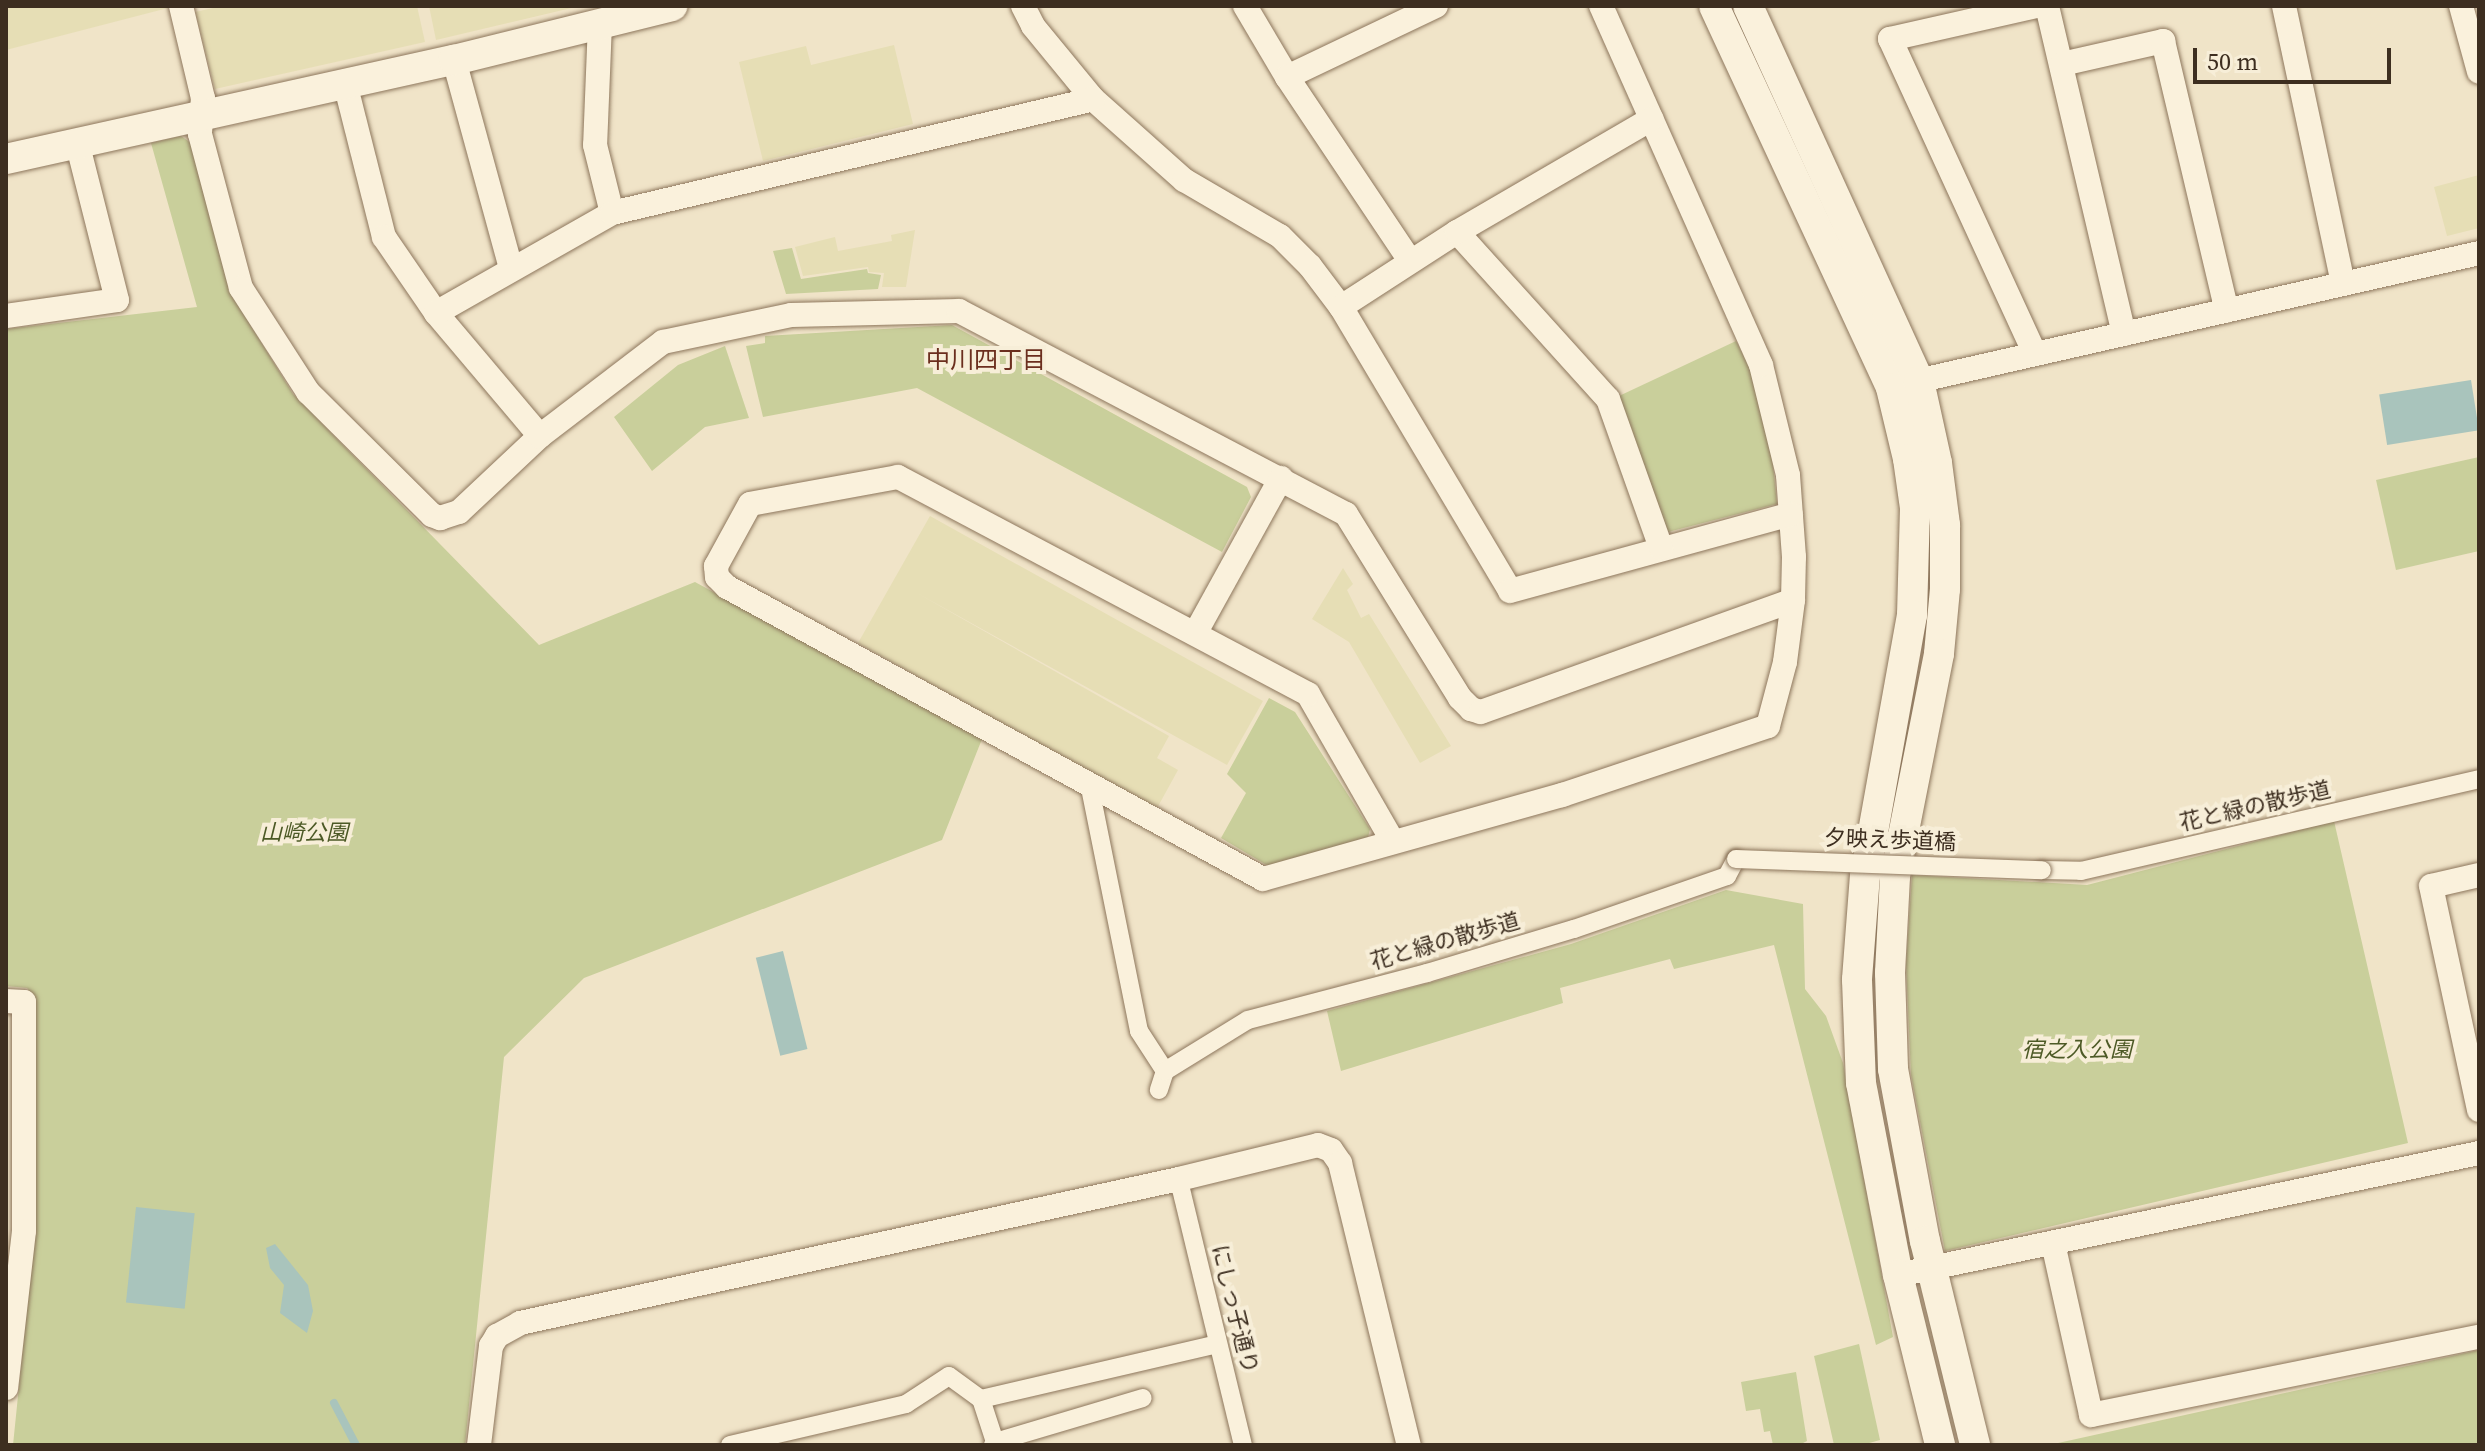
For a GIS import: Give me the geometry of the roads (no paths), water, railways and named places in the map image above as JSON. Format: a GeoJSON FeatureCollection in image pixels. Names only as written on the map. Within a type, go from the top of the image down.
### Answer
{"type":"FeatureCollection","features":[{"type":"Feature","properties":{"kind":"street"},"geometry":{"type":"LineString","coordinates":[[181,6],[203,98],[200,134],[241,288],[308,392],[424,510],[440,518],[459,512],[540,436],[663,342],[791,315],[959,311],[1346,514],[1460,698],[1481,712],[1793,600]]}},
{"type":"Feature","properties":{"kind":"street"},"geometry":{"type":"LineString","coordinates":[[6,159],[454,60],[668,6]]}},
{"type":"Feature","properties":{"kind":"street"},"geometry":{"type":"LineString","coordinates":[[1023,6],[1033,26],[1093,99],[1184,180],[1280,236],[1310,266],[1341,307],[1510,591],[1791,514]]}},
{"type":"Feature","properties":{"kind":"street"},"geometry":{"type":"LineString","coordinates":[[1245,6],[1287,77],[1410,261]]}},
{"type":"Feature","properties":{"kind":"street"},"geometry":{"type":"LineString","coordinates":[[1287,77],[1436,6]]}},
{"type":"Feature","properties":{"kind":"street"},"geometry":{"type":"LineString","coordinates":[[1392,840],[1308,694],[1196,632],[898,477],[758,501],[745,511],[716,566],[717,577],[727,587],[1263,879],[1392,840],[1562,795],[1768,726],[1785,662],[1793,600],[1791,514],[1781,437],[1761,365],[1601,6]]}},
{"type":"Feature","properties":{"kind":"street"},"geometry":{"type":"LineString","coordinates":[[1714,6],[1905,384],[1916,561],[1912,615],[1865,875],[1857,980],[1861,1083],[1898,1275],[1940,1445]]}},
{"type":"Feature","properties":{"kind":"street"},"geometry":{"type":"LineString","coordinates":[[1748,6],[1937,463],[1945,525],[1945,589],[1939,654],[1895,877],[1890,973],[1893,1069],[1932,1268],[1975,1445]]}},
{"type":"Feature","properties":{"kind":"street"},"geometry":{"type":"LineString","coordinates":[[2035,354],[1890,39],[2036,6]]}},
{"type":"Feature","properties":{"kind":"street"},"geometry":{"type":"LineString","coordinates":[[2047,6],[2124,334]]}},
{"type":"Feature","properties":{"kind":"street"},"geometry":{"type":"LineString","coordinates":[[2284,6],[2343,284]]}},
{"type":"Feature","properties":{"kind":"street"},"geometry":{"type":"LineString","coordinates":[[2461,6],[2479,72]]}},
{"type":"Feature","properties":{"kind":"street"},"geometry":{"type":"LineString","coordinates":[[600,23],[595,145],[612,213]]}},
{"type":"Feature","properties":{"kind":"street"},"geometry":{"type":"LineString","coordinates":[[2062,64],[2163,41],[2227,311]]}},
{"type":"Feature","properties":{"kind":"street"},"geometry":{"type":"LineString","coordinates":[[454,60],[511,268]]}},
{"type":"Feature","properties":{"kind":"street"},"geometry":{"type":"LineString","coordinates":[[345,83],[384,237],[436,313],[540,436]]}},
{"type":"Feature","properties":{"kind":"street"},"geometry":{"type":"LineString","coordinates":[[436,313],[612,213],[1093,99]]}},
{"type":"Feature","properties":{"kind":"street"},"geometry":{"type":"LineString","coordinates":[[1341,307],[1457,232],[1651,119]]}},
{"type":"Feature","properties":{"kind":"street"},"geometry":{"type":"LineString","coordinates":[[6,316],[117,300],[77,142]]}},
{"type":"Feature","properties":{"kind":"street"},"geometry":{"type":"LineString","coordinates":[[1457,232],[1608,399],[1661,548]]}},
{"type":"Feature","properties":{"kind":"street"},"geometry":{"type":"LineString","coordinates":[[1905,384],[2479,253]]}},
{"type":"Feature","properties":{"kind":"street"},"geometry":{"type":"LineString","coordinates":[[1196,632],[1281,478]]}},
{"type":"Feature","properties":{"kind":"street","name":"花と緑の散歩道"},"geometry":{"type":"LineString","coordinates":[[2042,870],[2081,871],[2479,779]]}},
{"type":"Feature","properties":{"kind":"street"},"geometry":{"type":"LineString","coordinates":[[1089,783],[1139,1031],[1165,1071],[1159,1090]]}},
{"type":"Feature","properties":{"kind":"street","name":"花と緑の散歩道"},"geometry":{"type":"LineString","coordinates":[[1165,1071],[1248,1020],[1574,929],[1727,876],[1736,859]]}},
{"type":"Feature","properties":{"kind":"street","name":"夕映え歩道橋"},"geometry":{"type":"LineString","coordinates":[[1736,859],[2042,870]]}},
{"type":"Feature","properties":{"kind":"street"},"geometry":{"type":"LineString","coordinates":[[2479,875],[2431,886],[2479,1110]]}},
{"type":"Feature","properties":{"kind":"street"},"geometry":{"type":"LineString","coordinates":[[6,1001],[24,1002],[24,1231],[6,1388]]}},
{"type":"Feature","properties":{"kind":"street"},"geometry":{"type":"LineString","coordinates":[[479,1445],[488,1355],[497,1336],[507,1328],[1318,1145],[1331,1150],[1340,1163],[1409,1445]]}},
{"type":"Feature","properties":{"kind":"street"},"geometry":{"type":"LineString","coordinates":[[1898,1275],[2479,1153]]}},
{"type":"Feature","properties":{"kind":"street","name":"にしっ子通り"},"geometry":{"type":"LineString","coordinates":[[1180,1185],[1243,1445]]}},
{"type":"Feature","properties":{"kind":"street"},"geometry":{"type":"LineString","coordinates":[[2053,1243],[2091,1415],[2479,1337]]}},
{"type":"Feature","properties":{"kind":"street"},"geometry":{"type":"LineString","coordinates":[[981,1399],[1218,1344]]}},
{"type":"Feature","properties":{"kind":"street"},"geometry":{"type":"LineString","coordinates":[[730,1445],[906,1404],[949,1376],[981,1399],[994,1444],[1143,1398]]}},
{"type":"Feature","properties":{"kind":"water"},"geometry":{"type":"Polygon","coordinates":[[[2471,380],[2479,430],[2387,445],[2379,395],[2471,380]]]}},
{"type":"Feature","properties":{"kind":"water"},"geometry":{"type":"Polygon","coordinates":[[[783,951],[807,1049],[780,1056],[756,958],[783,951]]]}},
{"type":"Feature","properties":{"kind":"water"},"geometry":{"type":"Polygon","coordinates":[[[136,1207],[195,1213],[185,1309],[126,1302],[136,1207]]]}},
{"type":"Feature","properties":{"kind":"water"},"geometry":{"type":"Polygon","coordinates":[[[275,1244],[308,1285],[313,1311],[307,1333],[280,1313],[284,1285],[270,1268],[266,1248],[275,1244]]]}},
{"type":"Feature","properties":{"kind":"waterway"},"geometry":{"type":"LineString","coordinates":[[334,1403],[356,1445]]}},
{"type":"Feature","properties":{"kind":"district","name":"中川四丁目"},"geometry":{"type":"Point","coordinates":[986,360]}},
{"type":"Feature","properties":{"kind":"park label","name":"山崎公園"},"geometry":{"type":"Point","coordinates":[304,833]}},
{"type":"Feature","properties":{"kind":"park label","name":"宿之入公園"},"geometry":{"type":"Point","coordinates":[2077,1050]}}]}
